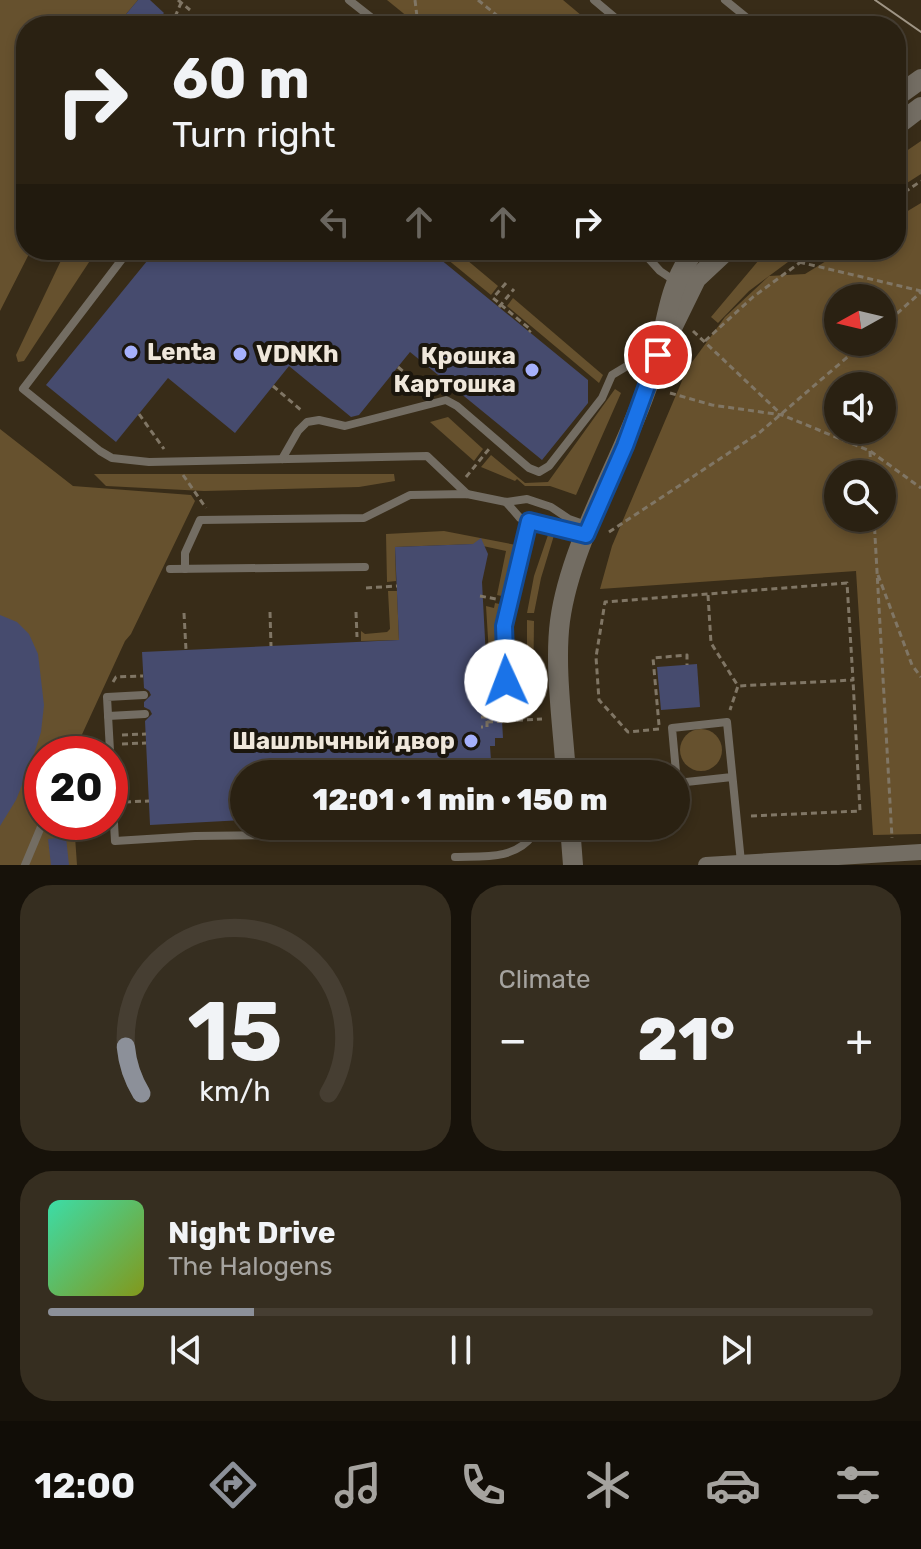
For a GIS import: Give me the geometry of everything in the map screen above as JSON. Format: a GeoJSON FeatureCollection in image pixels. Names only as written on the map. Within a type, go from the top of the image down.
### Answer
{"type":"FeatureCollection","features":[{"type":"Feature","properties":{"kind":"street"},"geometry":{"type":"LineString","coordinates":[[565,760],[560,626],[572,569],[595,531],[692,260]]}},
{"type":"Feature","properties":{"kind":"street"},"geometry":{"type":"LineString","coordinates":[[683,285],[696,279],[716,260]]}},
{"type":"Feature","properties":{"kind":"street"},"geometry":{"type":"LineString","coordinates":[[571,840],[573,865]]}},
{"type":"Feature","properties":{"kind":"street"},"geometry":{"type":"LineString","coordinates":[[706,865],[921,852]]}},
{"type":"Feature","properties":{"kind":"lane"},"geometry":{"type":"LineString","coordinates":[[349,0],[369,16]]}},
{"type":"Feature","properties":{"kind":"lane"},"geometry":{"type":"LineString","coordinates":[[594,0],[613,16]]}},
{"type":"Feature","properties":{"kind":"lane"},"geometry":{"type":"LineString","coordinates":[[725,0],[745,16]]}},
{"type":"Feature","properties":{"kind":"lane"},"geometry":{"type":"LineString","coordinates":[[121,260],[23,389],[112,458],[149,462],[427,456],[467,494]]}},
{"type":"Feature","properties":{"kind":"lane"},"geometry":{"type":"LineString","coordinates":[[650,260],[660,271],[683,285]]}},
{"type":"Feature","properties":{"kind":"lane"},"geometry":{"type":"LineString","coordinates":[[282,459],[298,431],[307,422],[319,420],[345,426],[439,400],[452,402],[529,468],[539,472],[549,466],[602,398],[612,375],[627,366],[655,365]]}},
{"type":"Feature","properties":{"kind":"lane"},"geometry":{"type":"LineString","coordinates":[[185,569],[185,553],[200,520],[364,518],[410,495],[467,494],[506,502],[527,499],[595,531]]}},
{"type":"Feature","properties":{"kind":"lane"},"geometry":{"type":"LineString","coordinates":[[506,502],[520,518],[529,521],[595,531]]}},
{"type":"Feature","properties":{"kind":"lane"},"geometry":{"type":"LineString","coordinates":[[506,681],[504,626],[529,521]]}},
{"type":"Feature","properties":{"kind":"lane"},"geometry":{"type":"LineString","coordinates":[[170,569],[365,567]]}},
{"type":"Feature","properties":{"kind":"lane"},"geometry":{"type":"LineString","coordinates":[[144,695],[107,697],[115,841],[230,838]]}},
{"type":"Feature","properties":{"kind":"lane"},"geometry":{"type":"LineString","coordinates":[[108,716],[145,714]]}},
{"type":"Feature","properties":{"kind":"lane"},"geometry":{"type":"LineString","coordinates":[[732,777],[677,783],[672,728],[727,722],[741,862]]}},
{"type":"Feature","properties":{"kind":"lane"},"geometry":{"type":"LineString","coordinates":[[25,865],[35,840]]}},
{"type":"Feature","properties":{"kind":"lane"},"geometry":{"type":"LineString","coordinates":[[455,857],[503,855],[526,846],[530,840]]}},
{"type":"Feature","properties":{"kind":"path"},"geometry":{"type":"LineString","coordinates":[[478,0],[498,16]]}},
{"type":"Feature","properties":{"kind":"path"},"geometry":{"type":"LineString","coordinates":[[179,2],[190,10]]}},
{"type":"Feature","properties":{"kind":"path"},"geometry":{"type":"LineString","coordinates":[[793,260],[921,292]]}},
{"type":"Feature","properties":{"kind":"path"},"geometry":{"type":"LineString","coordinates":[[705,341],[753,297],[802,260]]}},
{"type":"Feature","properties":{"kind":"path"},"geometry":{"type":"LineString","coordinates":[[506,283],[493,298],[531,330],[529,332]]}},
{"type":"Feature","properties":{"kind":"path"},"geometry":{"type":"LineString","coordinates":[[500,306],[514,289]]}},
{"type":"Feature","properties":{"kind":"path"},"geometry":{"type":"LineString","coordinates":[[896,314],[921,292]]}},
{"type":"Feature","properties":{"kind":"path"},"geometry":{"type":"LineString","coordinates":[[693,331],[782,415]]}},
{"type":"Feature","properties":{"kind":"path"},"geometry":{"type":"LineString","coordinates":[[595,531],[782,415],[849,356]]}},
{"type":"Feature","properties":{"kind":"path"},"geometry":{"type":"LineString","coordinates":[[398,367],[417,383],[423,404]]}},
{"type":"Feature","properties":{"kind":"path"},"geometry":{"type":"LineString","coordinates":[[273,386],[301,409],[307,422]]}},
{"type":"Feature","properties":{"kind":"path"},"geometry":{"type":"LineString","coordinates":[[670,393],[712,405],[782,415],[870,451],[921,488]]}},
{"type":"Feature","properties":{"kind":"path"},"geometry":{"type":"LineString","coordinates":[[870,451],[870,460]]}},
{"type":"Feature","properties":{"kind":"path"},"geometry":{"type":"LineString","coordinates":[[875,532],[892,842]]}},
{"type":"Feature","properties":{"kind":"path"},"geometry":{"type":"LineString","coordinates":[[877,572],[912,665],[921,677]]}},
{"type":"Feature","properties":{"kind":"path"},"geometry":{"type":"LineString","coordinates":[[687,665],[687,655],[653,658],[659,729],[628,732],[599,700],[596,657],[605,602],[847,583],[860,811],[737,817]]}},
{"type":"Feature","properties":{"kind":"path"},"geometry":{"type":"LineString","coordinates":[[366,588],[397,586]]}},
{"type":"Feature","properties":{"kind":"path"},"geometry":{"type":"LineString","coordinates":[[708,594],[711,643],[738,686],[727,722]]}},
{"type":"Feature","properties":{"kind":"path"},"geometry":{"type":"LineString","coordinates":[[480,596],[496,599]]}},
{"type":"Feature","properties":{"kind":"path"},"geometry":{"type":"LineString","coordinates":[[270,612],[271,646]]}},
{"type":"Feature","properties":{"kind":"path"},"geometry":{"type":"LineString","coordinates":[[356,612],[357,637]]}},
{"type":"Feature","properties":{"kind":"path"},"geometry":{"type":"LineString","coordinates":[[184,613],[186,650]]}},
{"type":"Feature","properties":{"kind":"path"},"geometry":{"type":"LineString","coordinates":[[124,677],[143,676]]}},
{"type":"Feature","properties":{"kind":"path"},"geometry":{"type":"LineString","coordinates":[[738,686],[853,680]]}},
{"type":"Feature","properties":{"kind":"path"},"geometry":{"type":"LineString","coordinates":[[481,717],[487,717],[487,727],[481,727]]}},
{"type":"Feature","properties":{"kind":"path"},"geometry":{"type":"LineString","coordinates":[[487,722],[542,719]]}},
{"type":"Feature","properties":{"kind":"path"},"geometry":{"type":"LineString","coordinates":[[127,735],[146,734]]}},
{"type":"Feature","properties":{"kind":"path"},"geometry":{"type":"LineString","coordinates":[[128,744],[146,743]]}},
{"type":"Feature","properties":{"kind":"path"},"geometry":{"type":"LineString","coordinates":[[134,802],[149,801]]}},
{"type":"Feature","properties":{"kind":"shaded area"},"geometry":{"type":"Polygon","coordinates":[[[0,0],[138,0],[124,16],[16,16],[16,260],[26,260],[0,311],[0,0]]]}},
{"type":"Feature","properties":{"kind":"shaded area"},"geometry":{"type":"Polygon","coordinates":[[[387,0],[563,0],[582,16],[407,16],[387,0]]]}},
{"type":"Feature","properties":{"kind":"shaded area"},"geometry":{"type":"Polygon","coordinates":[[[921,141],[921,174],[906,184],[906,151],[921,141]]]}},
{"type":"Feature","properties":{"kind":"shaded area"},"geometry":{"type":"Polygon","coordinates":[[[921,203],[921,834],[873,835],[856,571],[600,589],[612,546],[687,369],[725,317],[769,276],[805,274],[828,260],[906,260],[906,212],[921,203]]]}},
{"type":"Feature","properties":{"kind":"shaded area"},"geometry":{"type":"Polygon","coordinates":[[[61,260],[90,260],[24,361],[18,362],[16,355],[61,260]]]}},
{"type":"Feature","properties":{"kind":"shaded area"},"geometry":{"type":"Polygon","coordinates":[[[448,260],[467,260],[498,286],[491,295],[448,260]]]}},
{"type":"Feature","properties":{"kind":"shaded area"},"geometry":{"type":"Polygon","coordinates":[[[759,260],[788,262],[749,291],[718,323],[711,317],[759,260]]]}},
{"type":"Feature","properties":{"kind":"shaded area"},"geometry":{"type":"Polygon","coordinates":[[[513,298],[603,375],[599,383],[507,306],[513,298]]]}},
{"type":"Feature","properties":{"kind":"shaded area"},"geometry":{"type":"Polygon","coordinates":[[[615,389],[621,393],[576,495],[550,486],[525,486],[517,479],[515,481],[481,467],[491,455],[525,483],[548,482],[615,389]]]}},
{"type":"Feature","properties":{"kind":"shaded area"},"geometry":{"type":"Polygon","coordinates":[[[448,417],[483,449],[474,461],[430,422],[448,417]]]}},
{"type":"Feature","properties":{"kind":"shaded area"},"geometry":{"type":"Polygon","coordinates":[[[0,429],[73,486],[191,495],[195,501],[81,736],[24,736],[24,840],[75,840],[77,865],[0,865],[0,429]]]}},
{"type":"Feature","properties":{"kind":"shaded area"},"geometry":{"type":"Polygon","coordinates":[[[94,474],[394,474],[395,481],[359,487],[204,491],[106,486],[94,474]]]}},
{"type":"Feature","properties":{"kind":"shaded area"},"geometry":{"type":"Polygon","coordinates":[[[444,531],[516,545],[506,597],[497,595],[506,551],[483,546],[481,540],[476,544],[395,547],[396,581],[387,582],[386,534],[444,531]]]}},
{"type":"Feature","properties":{"kind":"shaded area"},"geometry":{"type":"Polygon","coordinates":[[[555,532],[534,613],[527,613],[534,576],[548,535],[555,532]]]}},
{"type":"Feature","properties":{"kind":"shaded area"},"geometry":{"type":"Polygon","coordinates":[[[388,591],[397,591],[399,640],[361,641],[361,631],[365,634],[390,629],[388,591]]]}},
{"type":"Feature","properties":{"kind":"shaded area"},"geometry":{"type":"Polygon","coordinates":[[[495,603],[504,605],[499,612],[496,654],[489,654],[486,606],[494,608],[495,603]]]}},
{"type":"Feature","properties":{"kind":"shaded area"},"geometry":{"type":"Polygon","coordinates":[[[527,620],[534,621],[533,695],[527,695],[527,620]]]}},
{"type":"Feature","properties":{"kind":"shaded area"},"geometry":{"type":"Polygon","coordinates":[[[693,731],[709,731],[720,742],[720,758],[709,769],[693,769],[690,760],[682,758],[682,742],[693,731]]]}},
{"type":"Feature","properties":{"kind":"building"},"geometry":{"type":"Polygon","coordinates":[[[138,0],[150,0],[164,13],[161,16],[124,16],[138,0]]]}},
{"type":"Feature","properties":{"kind":"building","name":"VDNKh"},"geometry":{"type":"Polygon","coordinates":[[[148,260],[441,260],[588,380],[588,403],[542,460],[410,352],[359,415],[351,417],[289,366],[235,433],[168,378],[116,442],[46,385],[148,260]]]}},
{"type":"Feature","properties":{"kind":"building"},"geometry":{"type":"Polygon","coordinates":[[[481,538],[488,554],[482,582],[488,696],[492,696],[493,703],[501,703],[503,738],[495,738],[495,746],[490,746],[491,760],[230,760],[230,821],[150,825],[145,721],[152,714],[144,707],[144,702],[151,695],[144,688],[142,652],[399,640],[395,547],[473,544],[481,538]]]}},
{"type":"Feature","properties":{"kind":"building"},"geometry":{"type":"Polygon","coordinates":[[[0,615],[17,622],[29,634],[38,654],[44,705],[40,736],[24,736],[24,780],[0,826],[0,615]]]}},
{"type":"Feature","properties":{"kind":"building"},"geometry":{"type":"Polygon","coordinates":[[[697,664],[700,707],[661,710],[657,667],[697,664]]]}},
{"type":"Feature","properties":{"kind":"building"},"geometry":{"type":"Polygon","coordinates":[[[48,840],[66,840],[69,865],[51,865],[48,840]]]}},
{"type":"Feature","properties":{"kind":"tram line"},"geometry":{"type":"LineString","coordinates":[[875,0],[898,16]]}},
{"type":"Feature","properties":{"kind":"tram line"},"geometry":{"type":"LineString","coordinates":[[906,22],[921,32]]}},
{"type":"Feature","properties":{"kind":"place","name":"Lenta"},"geometry":{"type":"Point","coordinates":[131,352]}},
{"type":"Feature","properties":{"kind":"place","name":"VDNKh"},"geometry":{"type":"Point","coordinates":[240,354]}},
{"type":"Feature","properties":{"kind":"place","name":"Крошка Картошка"},"geometry":{"type":"Point","coordinates":[532,370]}},
{"type":"Feature","properties":{"kind":"place","name":"Шашлычный двор"},"geometry":{"type":"Point","coordinates":[471,741]}},
{"type":"Feature","properties":{"kind":"route"},"geometry":{"type":"LineString","coordinates":[[506,681],[504,626],[529,521],[586,535],[625,446],[658,355]]}}]}
